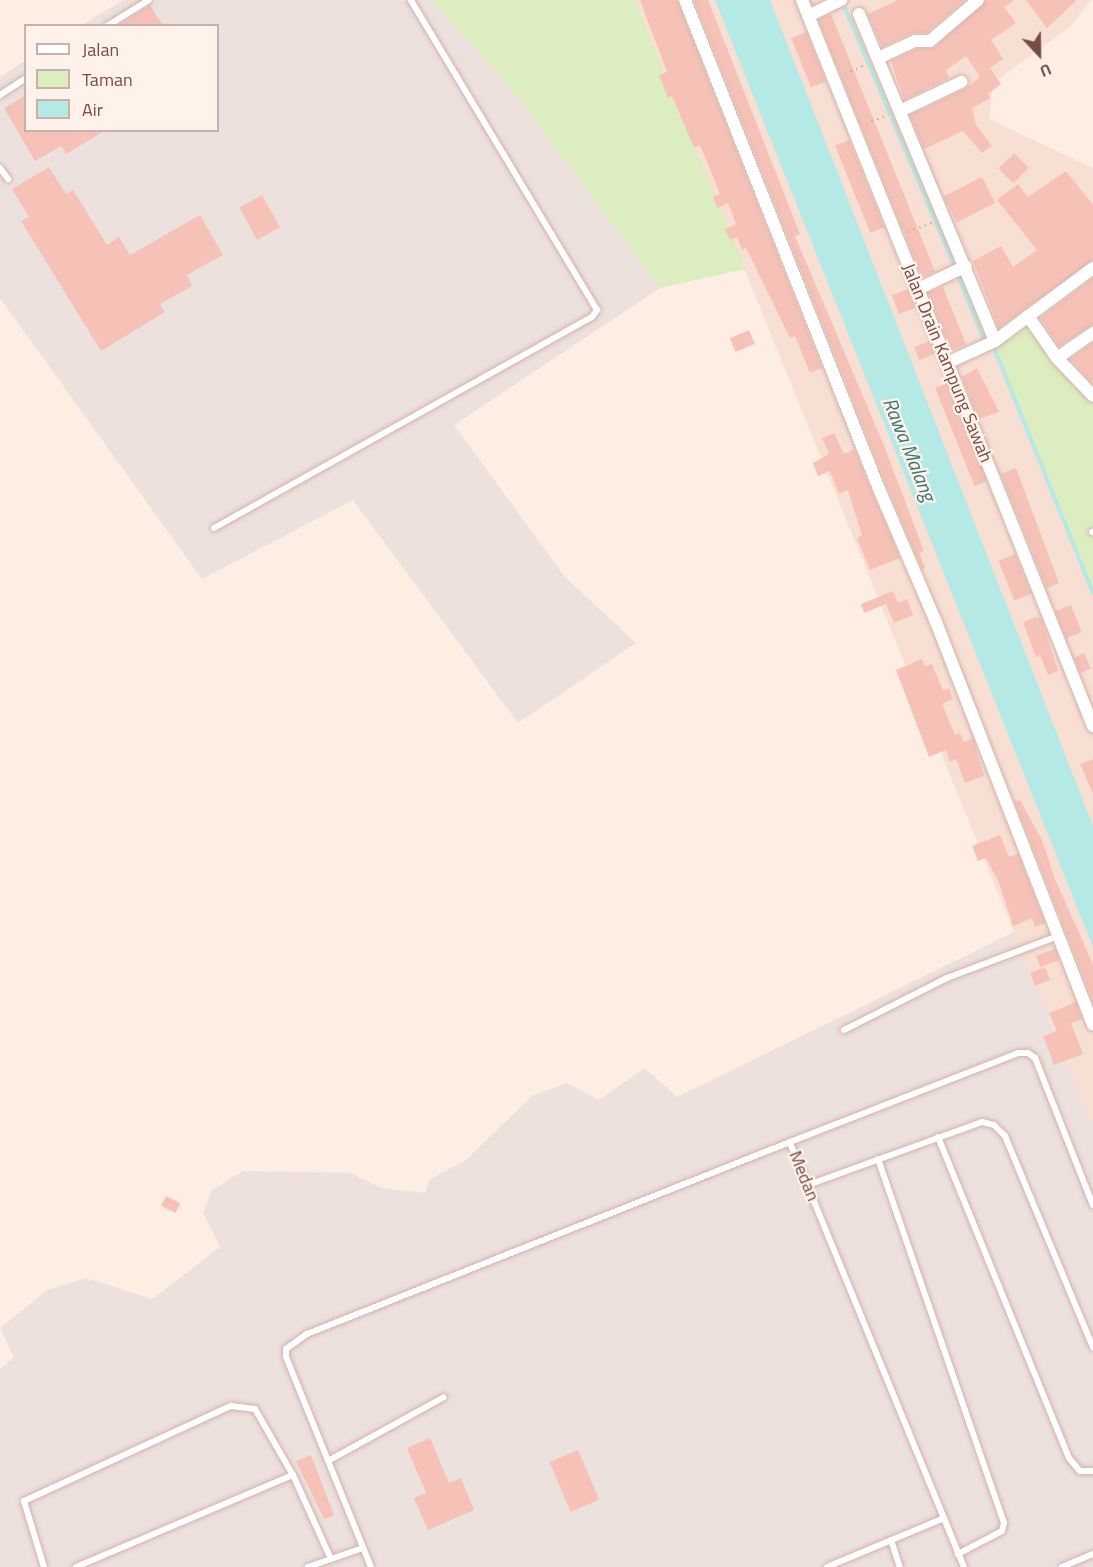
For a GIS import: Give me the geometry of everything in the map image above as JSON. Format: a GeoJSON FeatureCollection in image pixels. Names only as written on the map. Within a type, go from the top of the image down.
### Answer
{"type":"FeatureCollection","features":[{"type":"Feature","properties":{"kind":"street"},"geometry":{"type":"LineString","coordinates":[[685,0],[853,425],[936,622],[1093,1024]]}},
{"type":"Feature","properties":{"kind":"street","name":"Jalan Drain Kampung Sawah"},"geometry":{"type":"LineString","coordinates":[[802,0],[1093,726]]}},
{"type":"Feature","properties":{"kind":"street"},"geometry":{"type":"LineString","coordinates":[[808,16],[841,0]]}},
{"type":"Feature","properties":{"kind":"street"},"geometry":{"type":"LineString","coordinates":[[878,58],[915,41],[930,41],[978,0]]}},
{"type":"Feature","properties":{"kind":"street"},"geometry":{"type":"LineString","coordinates":[[859,14],[964,267],[992,343]]}},
{"type":"Feature","properties":{"kind":"street"},"geometry":{"type":"LineString","coordinates":[[900,111],[961,82]]}},
{"type":"Feature","properties":{"kind":"street"},"geometry":{"type":"LineString","coordinates":[[918,289],[964,267]]}},
{"type":"Feature","properties":{"kind":"street"},"geometry":{"type":"LineString","coordinates":[[949,362],[992,343],[1093,268]]}},
{"type":"Feature","properties":{"kind":"street"},"geometry":{"type":"LineString","coordinates":[[1028,316],[1057,358],[1093,396]]}},
{"type":"Feature","properties":{"kind":"street"},"geometry":{"type":"LineString","coordinates":[[1057,358],[1093,333]]}},
{"type":"Feature","properties":{"kind":"lane"},"geometry":{"type":"LineString","coordinates":[[110,24],[149,0]]}},
{"type":"Feature","properties":{"kind":"lane"},"geometry":{"type":"LineString","coordinates":[[214,528],[592,317],[597,310],[411,0]]}},
{"type":"Feature","properties":{"kind":"lane"},"geometry":{"type":"LineString","coordinates":[[0,96],[24,79]]}},
{"type":"Feature","properties":{"kind":"lane"},"geometry":{"type":"LineString","coordinates":[[0,168],[8,179]]}},
{"type":"Feature","properties":{"kind":"lane"},"geometry":{"type":"LineString","coordinates":[[844,1030],[947,978],[1058,936]]}},
{"type":"Feature","properties":{"kind":"lane","name":"Medan"},"geometry":{"type":"LineString","coordinates":[[963,1567],[945,1518],[790,1142],[1017,1053],[1028,1053],[1035,1058],[1093,1205]]}},
{"type":"Feature","properties":{"kind":"lane"},"geometry":{"type":"LineString","coordinates":[[808,1185],[982,1122],[994,1125],[1005,1136],[1093,1347]]}},
{"type":"Feature","properties":{"kind":"lane"},"geometry":{"type":"LineString","coordinates":[[938,1137],[1069,1458],[1080,1471],[1093,1471]]}},
{"type":"Feature","properties":{"kind":"lane"},"geometry":{"type":"LineString","coordinates":[[372,1567],[286,1357],[292,1344],[307,1334],[790,1142]]}},
{"type":"Feature","properties":{"kind":"lane"},"geometry":{"type":"LineString","coordinates":[[878,1159],[1004,1523],[1002,1531],[958,1554]]}},
{"type":"Feature","properties":{"kind":"lane"},"geometry":{"type":"LineString","coordinates":[[328,1461],[444,1397]]}},
{"type":"Feature","properties":{"kind":"lane"},"geometry":{"type":"LineString","coordinates":[[44,1567],[24,1501],[231,1406],[255,1409],[293,1475],[331,1559]]}},
{"type":"Feature","properties":{"kind":"lane"},"geometry":{"type":"LineString","coordinates":[[75,1567],[293,1475]]}},
{"type":"Feature","properties":{"kind":"lane"},"geometry":{"type":"LineString","coordinates":[[827,1567],[945,1518]]}},
{"type":"Feature","properties":{"kind":"lane"},"geometry":{"type":"LineString","coordinates":[[891,1540],[900,1567]]}},
{"type":"Feature","properties":{"kind":"lane"},"geometry":{"type":"LineString","coordinates":[[308,1567],[363,1548]]}},
{"type":"Feature","properties":{"kind":"lane"},"geometry":{"type":"LineString","coordinates":[[1062,1567],[1093,1554]]}},
{"type":"Feature","properties":{"kind":"path"},"geometry":{"type":"LineString","coordinates":[[919,228],[940,219]]}},
{"type":"Feature","properties":{"kind":"shaded area"},"geometry":{"type":"Polygon","coordinates":[[[123,0],[432,0],[514,92],[660,288],[454,425],[565,577],[636,643],[518,723],[353,500],[202,579],[0,298],[0,77],[24,62],[24,132],[219,132],[219,24],[84,24],[123,0]]]}},
{"type":"Feature","properties":{"kind":"shaded area"},"geometry":{"type":"Polygon","coordinates":[[[635,0],[1091,0],[1070,27],[993,83],[989,119],[1093,168],[1093,399],[1066,525],[1093,593],[1093,1127],[635,0]]]}},
{"type":"Feature","properties":{"kind":"shaded area"},"geometry":{"type":"Polygon","coordinates":[[[1014,932],[1093,1127],[1093,1567],[0,1567],[0,1369],[14,1357],[0,1328],[47,1290],[86,1278],[152,1299],[220,1247],[203,1213],[212,1190],[243,1171],[350,1173],[381,1188],[425,1193],[429,1180],[466,1160],[532,1096],[567,1083],[599,1100],[645,1068],[677,1097],[1014,932]]]}},
{"type":"Feature","properties":{"kind":"green space"},"geometry":{"type":"Polygon","coordinates":[[[432,0],[635,0],[745,269],[660,288],[514,92],[432,0]]]}},
{"type":"Feature","properties":{"kind":"green space"},"geometry":{"type":"Polygon","coordinates":[[[1029,319],[1093,399],[1093,593],[994,348],[1029,319]]]}},
{"type":"Feature","properties":{"kind":"water","name":"Rawa Malang"},"geometry":{"type":"Polygon","coordinates":[[[715,0],[770,0],[1093,826],[1093,947],[715,0]]]}},
{"type":"Feature","properties":{"kind":"building"},"geometry":{"type":"Polygon","coordinates":[[[640,0],[677,0],[822,368],[810,373],[795,336],[790,338],[746,248],[742,250],[737,237],[730,240],[725,229],[736,224],[728,203],[717,208],[713,197],[720,194],[700,145],[694,148],[672,96],[668,98],[659,75],[667,72],[640,0]]]}},
{"type":"Feature","properties":{"kind":"building"},"geometry":{"type":"Polygon","coordinates":[[[694,0],[708,0],[800,234],[795,236],[883,443],[924,551],[919,553],[925,568],[922,569],[887,486],[694,0]]]}},
{"type":"Feature","properties":{"kind":"building"},"geometry":{"type":"Polygon","coordinates":[[[898,0],[965,0],[927,33],[912,33],[882,47],[868,14],[898,0]]]}},
{"type":"Feature","properties":{"kind":"building"},"geometry":{"type":"Polygon","coordinates":[[[986,0],[1014,0],[1004,7],[1016,23],[991,40],[1003,59],[990,68],[1001,84],[988,94],[990,98],[972,108],[976,125],[992,146],[982,153],[963,131],[924,149],[910,115],[965,89],[980,77],[966,56],[946,70],[949,78],[904,100],[891,61],[917,49],[935,47],[986,0]]]}},
{"type":"Feature","properties":{"kind":"building"},"geometry":{"type":"Polygon","coordinates":[[[1026,0],[1077,0],[1047,28],[1026,0]]]}},
{"type":"Feature","properties":{"kind":"building"},"geometry":{"type":"Polygon","coordinates":[[[150,5],[162,24],[121,24],[150,5]]]}},
{"type":"Feature","properties":{"kind":"building"},"geometry":{"type":"Polygon","coordinates":[[[831,14],[935,272],[922,277],[818,19],[831,14]]]}},
{"type":"Feature","properties":{"kind":"building"},"geometry":{"type":"Polygon","coordinates":[[[806,32],[826,81],[811,87],[791,38],[806,32]]]}},
{"type":"Feature","properties":{"kind":"building"},"geometry":{"type":"Polygon","coordinates":[[[24,96],[24,132],[103,132],[66,154],[61,146],[35,161],[4,108],[24,96]]]}},
{"type":"Feature","properties":{"kind":"building"},"geometry":{"type":"Polygon","coordinates":[[[849,140],[884,227],[870,233],[835,146],[849,140]]]}},
{"type":"Feature","properties":{"kind":"building"},"geometry":{"type":"Polygon","coordinates":[[[1014,153],[1029,168],[1013,183],[998,169],[1014,153]]]}},
{"type":"Feature","properties":{"kind":"building"},"geometry":{"type":"Polygon","coordinates":[[[49,167],[66,194],[73,190],[107,245],[119,237],[130,255],[200,215],[223,255],[187,275],[192,286],[160,304],[165,312],[101,351],[21,221],[29,217],[12,189],[49,167]]]}},
{"type":"Feature","properties":{"kind":"building"},"geometry":{"type":"Polygon","coordinates":[[[1066,171],[1093,205],[1093,260],[999,328],[973,261],[1001,246],[1013,267],[1037,250],[997,200],[1018,184],[1028,197],[1066,171]]]}},
{"type":"Feature","properties":{"kind":"building"},"geometry":{"type":"Polygon","coordinates":[[[982,177],[995,203],[957,222],[944,197],[982,177]]]}},
{"type":"Feature","properties":{"kind":"building"},"geometry":{"type":"Polygon","coordinates":[[[262,195],[280,227],[257,240],[239,208],[262,195]]]}},
{"type":"Feature","properties":{"kind":"building"},"geometry":{"type":"Polygon","coordinates":[[[1093,278],[1093,325],[1059,346],[1040,318],[1093,278]]]}},
{"type":"Feature","properties":{"kind":"building"},"geometry":{"type":"Polygon","coordinates":[[[943,287],[966,344],[951,350],[928,293],[943,287]]]}},
{"type":"Feature","properties":{"kind":"building"},"geometry":{"type":"Polygon","coordinates":[[[909,289],[916,308],[899,314],[892,295],[909,289]]]}},
{"type":"Feature","properties":{"kind":"building"},"geometry":{"type":"Polygon","coordinates":[[[749,330],[755,344],[736,352],[730,338],[749,330]]]}},
{"type":"Feature","properties":{"kind":"building"},"geometry":{"type":"Polygon","coordinates":[[[930,341],[935,354],[919,360],[914,347],[930,341]]]}},
{"type":"Feature","properties":{"kind":"building"},"geometry":{"type":"Polygon","coordinates":[[[1093,343],[1093,384],[1070,359],[1093,343]]]}},
{"type":"Feature","properties":{"kind":"building"},"geometry":{"type":"Polygon","coordinates":[[[977,368],[999,412],[979,419],[962,377],[977,368]]]}},
{"type":"Feature","properties":{"kind":"building"},"geometry":{"type":"Polygon","coordinates":[[[947,383],[987,481],[975,486],[935,388],[947,383]]]}},
{"type":"Feature","properties":{"kind":"building"},"geometry":{"type":"Polygon","coordinates":[[[834,433],[844,454],[854,449],[900,558],[870,570],[857,538],[862,535],[848,490],[839,494],[830,471],[818,476],[813,463],[829,454],[822,438],[834,433]]]}},
{"type":"Feature","properties":{"kind":"building"},"geometry":{"type":"Polygon","coordinates":[[[1016,468],[1059,583],[1047,588],[1001,474],[1016,468]]]}},
{"type":"Feature","properties":{"kind":"building"},"geometry":{"type":"Polygon","coordinates":[[[1015,554],[1031,594],[1014,601],[998,561],[1015,554]]]}},
{"type":"Feature","properties":{"kind":"building"},"geometry":{"type":"Polygon","coordinates":[[[893,591],[898,603],[907,599],[913,615],[894,623],[886,604],[864,613],[861,604],[893,591]]]}},
{"type":"Feature","properties":{"kind":"building"},"geometry":{"type":"Polygon","coordinates":[[[1071,605],[1082,632],[1066,638],[1055,611],[1071,605]]]}},
{"type":"Feature","properties":{"kind":"building"},"geometry":{"type":"Polygon","coordinates":[[[1036,617],[1041,618],[1058,671],[1048,675],[1040,655],[1036,657],[1023,622],[1036,617]]]}},
{"type":"Feature","properties":{"kind":"building"},"geometry":{"type":"Polygon","coordinates":[[[1084,653],[1091,669],[1081,673],[1074,657],[1084,653]]]}},
{"type":"Feature","properties":{"kind":"building"},"geometry":{"type":"Polygon","coordinates":[[[922,659],[925,666],[932,664],[943,690],[949,688],[953,699],[942,704],[955,735],[960,733],[964,742],[973,738],[984,776],[965,783],[956,759],[950,762],[946,750],[929,757],[896,670],[922,659]]]}},
{"type":"Feature","properties":{"kind":"building"},"geometry":{"type":"Polygon","coordinates":[[[1093,759],[1093,794],[1080,764],[1093,759]]]}},
{"type":"Feature","properties":{"kind":"building"},"geometry":{"type":"Polygon","coordinates":[[[1020,800],[1042,840],[1055,879],[1093,964],[1093,1001],[1015,802],[1020,800]]]}},
{"type":"Feature","properties":{"kind":"building"},"geometry":{"type":"Polygon","coordinates":[[[1000,835],[1009,857],[1018,854],[1045,923],[1035,927],[1032,918],[1013,926],[999,883],[986,858],[978,861],[972,846],[1000,835]]]}},
{"type":"Feature","properties":{"kind":"building"},"geometry":{"type":"Polygon","coordinates":[[[1055,949],[1059,960],[1040,967],[1036,956],[1055,949]]]}},
{"type":"Feature","properties":{"kind":"building"},"geometry":{"type":"Polygon","coordinates":[[[1045,967],[1050,980],[1035,986],[1030,973],[1045,967]]]}},
{"type":"Feature","properties":{"kind":"building"},"geometry":{"type":"Polygon","coordinates":[[[1076,1002],[1082,1019],[1071,1023],[1083,1054],[1054,1065],[1043,1036],[1057,1031],[1049,1013],[1076,1002]]]}},
{"type":"Feature","properties":{"kind":"building"},"geometry":{"type":"Polygon","coordinates":[[[166,1196],[180,1203],[175,1213],[161,1206],[166,1196]]]}},
{"type":"Feature","properties":{"kind":"building"},"geometry":{"type":"Polygon","coordinates":[[[430,1438],[449,1483],[461,1478],[474,1510],[428,1530],[414,1498],[426,1493],[407,1448],[430,1438]]]}},
{"type":"Feature","properties":{"kind":"building"},"geometry":{"type":"Polygon","coordinates":[[[578,1450],[599,1500],[571,1512],[549,1462],[578,1450]]]}},
{"type":"Feature","properties":{"kind":"building"},"geometry":{"type":"Polygon","coordinates":[[[311,1455],[334,1515],[324,1519],[296,1461],[311,1455]]]}},
{"type":"Feature","properties":{"kind":"waterway"},"geometry":{"type":"LineString","coordinates":[[842,1],[955,267]]}},
{"type":"Feature","properties":{"kind":"waterway"},"geometry":{"type":"LineString","coordinates":[[957,274],[985,342]]}},
{"type":"Feature","properties":{"kind":"waterway"},"geometry":{"type":"LineString","coordinates":[[989,348],[994,348],[1093,593]]}}]}
